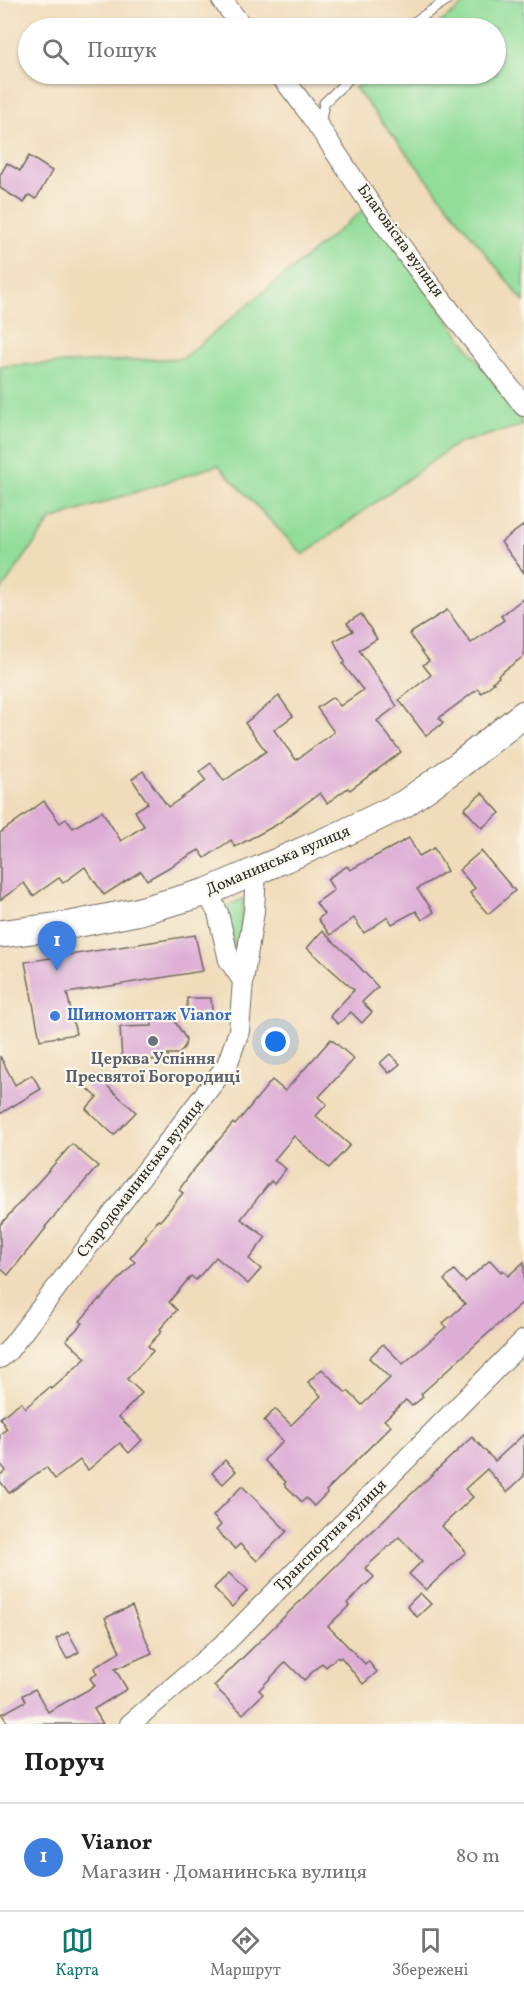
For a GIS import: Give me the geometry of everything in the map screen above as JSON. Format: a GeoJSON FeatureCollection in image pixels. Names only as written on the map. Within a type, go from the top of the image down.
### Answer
{"type":"FeatureCollection","features":[{"type":"Feature","properties":{"kind":"main road","name":"Доманинська вулиця"},"geometry":{"type":"LineString","coordinates":[[0,934],[70,925],[136,912],[207,892],[340,835],[404,804],[459,765],[524,714]]}},
{"type":"Feature","properties":{"kind":"street"},"geometry":{"type":"LineString","coordinates":[[222,0],[236,18]]}},
{"type":"Feature","properties":{"kind":"street","name":"Благовісна вулиця"},"geometry":{"type":"LineString","coordinates":[[288,84],[320,127],[370,205],[524,406]]}},
{"type":"Feature","properties":{"kind":"street","name":"Стародоманинська вулиця"},"geometry":{"type":"LineString","coordinates":[[0,1358],[8,1351],[227,1065],[239,1030],[243,981],[254,911],[256,871]]}},
{"type":"Feature","properties":{"kind":"street"},"geometry":{"type":"LineString","coordinates":[[207,892],[218,913],[229,960],[243,981]]}},
{"type":"Feature","properties":{"kind":"street","name":"Транспортна вулиця"},"geometry":{"type":"LineString","coordinates":[[130,1724],[227,1641],[524,1340]]}},
{"type":"Feature","properties":{"kind":"lane"},"geometry":{"type":"LineString","coordinates":[[420,18],[447,0]]}},
{"type":"Feature","properties":{"kind":"lane"},"geometry":{"type":"LineString","coordinates":[[320,127],[324,103],[344,84]]}},
{"type":"Feature","properties":{"kind":"green space"},"geometry":{"type":"Polygon","coordinates":[[[470,0],[524,0],[524,302],[355,88],[361,84],[506,84],[506,18],[446,18],[470,0]]]}},
{"type":"Feature","properties":{"kind":"green space"},"geometry":{"type":"Polygon","coordinates":[[[367,207],[524,425],[456,444],[303,555],[218,465],[51,520],[0,592],[0,366],[183,358],[367,207]]]}},
{"type":"Feature","properties":{"kind":"green space"},"geometry":{"type":"Polygon","coordinates":[[[243,899],[241,960],[237,960],[226,906],[243,899]]]}},
{"type":"Feature","properties":{"kind":"building"},"geometry":{"type":"Polygon","coordinates":[[[29,156],[52,171],[36,199],[29,195],[24,203],[0,188],[0,175],[7,163],[20,171],[29,156]]]}},
{"type":"Feature","properties":{"kind":"building"},"geometry":{"type":"Polygon","coordinates":[[[524,525],[524,573],[501,542],[524,525]]]}},
{"type":"Feature","properties":{"kind":"building"},"geometry":{"type":"Polygon","coordinates":[[[524,598],[524,656],[498,675],[499,677],[492,682],[494,683],[481,693],[478,689],[439,718],[443,723],[426,736],[399,700],[431,675],[423,665],[429,661],[409,634],[447,610],[471,643],[504,620],[501,616],[524,598]]]}},
{"type":"Feature","properties":{"kind":"building"},"geometry":{"type":"Polygon","coordinates":[[[361,614],[377,639],[359,650],[397,706],[377,721],[401,752],[350,790],[348,788],[327,803],[320,793],[276,825],[235,847],[231,840],[205,858],[199,850],[147,880],[141,871],[104,895],[85,867],[63,883],[59,878],[33,896],[24,883],[0,900],[0,833],[44,801],[60,823],[66,819],[73,828],[102,811],[121,841],[144,826],[135,811],[148,803],[132,779],[143,771],[168,807],[206,781],[199,772],[211,763],[224,781],[266,751],[245,723],[279,696],[293,716],[274,730],[296,760],[334,732],[317,708],[333,697],[340,706],[363,690],[343,664],[345,662],[334,641],[353,631],[347,623],[361,614]]]}},
{"type":"Feature","properties":{"kind":"building"},"geometry":{"type":"Polygon","coordinates":[[[482,793],[500,813],[482,828],[464,809],[482,793]]]}},
{"type":"Feature","properties":{"kind":"building"},"geometry":{"type":"Polygon","coordinates":[[[409,838],[419,856],[434,848],[447,871],[417,889],[434,912],[422,920],[416,911],[392,924],[388,917],[364,933],[354,918],[330,935],[318,919],[324,914],[316,903],[334,890],[327,879],[347,866],[350,870],[409,838]]]}},
{"type":"Feature","properties":{"kind":"building"},"geometry":{"type":"Polygon","coordinates":[[[481,851],[515,891],[488,914],[470,893],[475,888],[459,870],[481,851]]]}},
{"type":"Feature","properties":{"kind":"building"},"geometry":{"type":"Polygon","coordinates":[[[322,931],[378,987],[362,1002],[372,1012],[362,1023],[351,1012],[338,1024],[330,1016],[354,990],[307,948],[322,931]]]}},
{"type":"Feature","properties":{"kind":"building"},"geometry":{"type":"Polygon","coordinates":[[[195,935],[203,971],[67,993],[76,1034],[40,1040],[25,962],[195,935]]]}},
{"type":"Feature","properties":{"kind":"building"},"geometry":{"type":"Polygon","coordinates":[[[187,998],[211,998],[212,1012],[187,1013],[187,998]]]}},
{"type":"Feature","properties":{"kind":"building","name":"Церква Успіння Пресвятої Богородиці"},"geometry":{"type":"Polygon","coordinates":[[[174,1020],[186,1039],[185,1046],[179,1054],[168,1054],[168,1059],[122,1061],[120,1027],[152,1026],[152,1021],[174,1020]]]}},
{"type":"Feature","properties":{"kind":"building"},"geometry":{"type":"Polygon","coordinates":[[[331,1039],[354,1059],[319,1097],[327,1104],[316,1116],[350,1145],[329,1168],[294,1136],[274,1160],[286,1169],[274,1184],[271,1181],[241,1219],[266,1237],[249,1259],[261,1269],[248,1284],[216,1257],[196,1280],[191,1276],[169,1302],[177,1310],[148,1346],[153,1351],[127,1379],[142,1393],[119,1417],[142,1440],[129,1453],[120,1443],[88,1470],[80,1460],[55,1479],[46,1467],[9,1493],[0,1481],[0,1475],[6,1471],[0,1463],[0,1434],[7,1429],[0,1418],[21,1402],[25,1408],[50,1387],[52,1389],[86,1358],[66,1340],[83,1323],[80,1321],[99,1299],[135,1262],[130,1258],[147,1238],[145,1236],[158,1220],[160,1221],[183,1193],[179,1190],[191,1173],[272,1080],[285,1091],[331,1039]]]}},
{"type":"Feature","properties":{"kind":"building"},"geometry":{"type":"Polygon","coordinates":[[[390,1054],[400,1064],[389,1073],[380,1063],[390,1054]]]}},
{"type":"Feature","properties":{"kind":"building"},"geometry":{"type":"Polygon","coordinates":[[[0,1056],[15,1085],[32,1075],[41,1089],[0,1114],[0,1056]]]}},
{"type":"Feature","properties":{"kind":"building"},"geometry":{"type":"Polygon","coordinates":[[[95,1075],[136,1112],[114,1135],[86,1109],[97,1097],[85,1086],[95,1075]]]}},
{"type":"Feature","properties":{"kind":"building"},"geometry":{"type":"Polygon","coordinates":[[[72,1144],[98,1166],[45,1227],[8,1275],[0,1268],[0,1225],[72,1144]]]}},
{"type":"Feature","properties":{"kind":"building"},"geometry":{"type":"Polygon","coordinates":[[[490,1260],[508,1276],[524,1262],[524,1301],[421,1394],[423,1397],[412,1406],[406,1400],[384,1420],[391,1426],[314,1506],[306,1498],[302,1502],[264,1460],[283,1441],[264,1421],[275,1409],[291,1425],[321,1396],[308,1382],[322,1369],[362,1405],[390,1378],[369,1358],[383,1344],[403,1364],[446,1327],[443,1323],[465,1304],[444,1280],[454,1270],[465,1282],[490,1260]]]}},
{"type":"Feature","properties":{"kind":"building"},"geometry":{"type":"Polygon","coordinates":[[[524,1434],[524,1476],[507,1492],[487,1469],[465,1489],[473,1497],[442,1526],[466,1552],[426,1590],[409,1574],[422,1561],[399,1537],[365,1568],[374,1577],[347,1603],[349,1606],[328,1626],[365,1664],[368,1661],[377,1672],[363,1684],[341,1657],[339,1659],[337,1657],[326,1667],[322,1663],[304,1680],[286,1662],[259,1690],[263,1694],[243,1714],[214,1686],[361,1541],[472,1437],[495,1461],[524,1434]]]}},
{"type":"Feature","properties":{"kind":"building"},"geometry":{"type":"Polygon","coordinates":[[[225,1460],[236,1471],[223,1484],[212,1473],[225,1460]]]}},
{"type":"Feature","properties":{"kind":"building"},"geometry":{"type":"Polygon","coordinates":[[[242,1486],[287,1531],[257,1561],[240,1544],[235,1549],[216,1530],[221,1525],[213,1516],[242,1486]]]}},
{"type":"Feature","properties":{"kind":"building"},"geometry":{"type":"Polygon","coordinates":[[[229,1573],[247,1591],[232,1607],[214,1588],[229,1573]]]}},
{"type":"Feature","properties":{"kind":"building"},"geometry":{"type":"Polygon","coordinates":[[[420,1593],[431,1604],[417,1617],[407,1606],[420,1593]]]}},
{"type":"Feature","properties":{"kind":"building"},"geometry":{"type":"Polygon","coordinates":[[[132,1606],[152,1653],[115,1669],[127,1689],[94,1709],[103,1724],[8,1724],[2,1714],[26,1701],[23,1695],[35,1689],[48,1712],[95,1686],[90,1678],[97,1674],[94,1668],[120,1652],[105,1618],[132,1606]]]}},
{"type":"Feature","properties":{"kind":"building"},"geometry":{"type":"Polygon","coordinates":[[[68,1632],[79,1652],[67,1659],[56,1639],[68,1632]]]}},
{"type":"Feature","properties":{"kind":"place","name":"Vianor"},"geometry":{"type":"Point","coordinates":[57,971]}},
{"type":"Feature","properties":{"kind":"place","name":"Шиномонтаж Vianor"},"geometry":{"type":"Point","coordinates":[55,1016]}},
{"type":"Feature","properties":{"kind":"place","name":"Церква Успіння Пресвятої Богородиці"},"geometry":{"type":"Point","coordinates":[153,1041]}}]}
